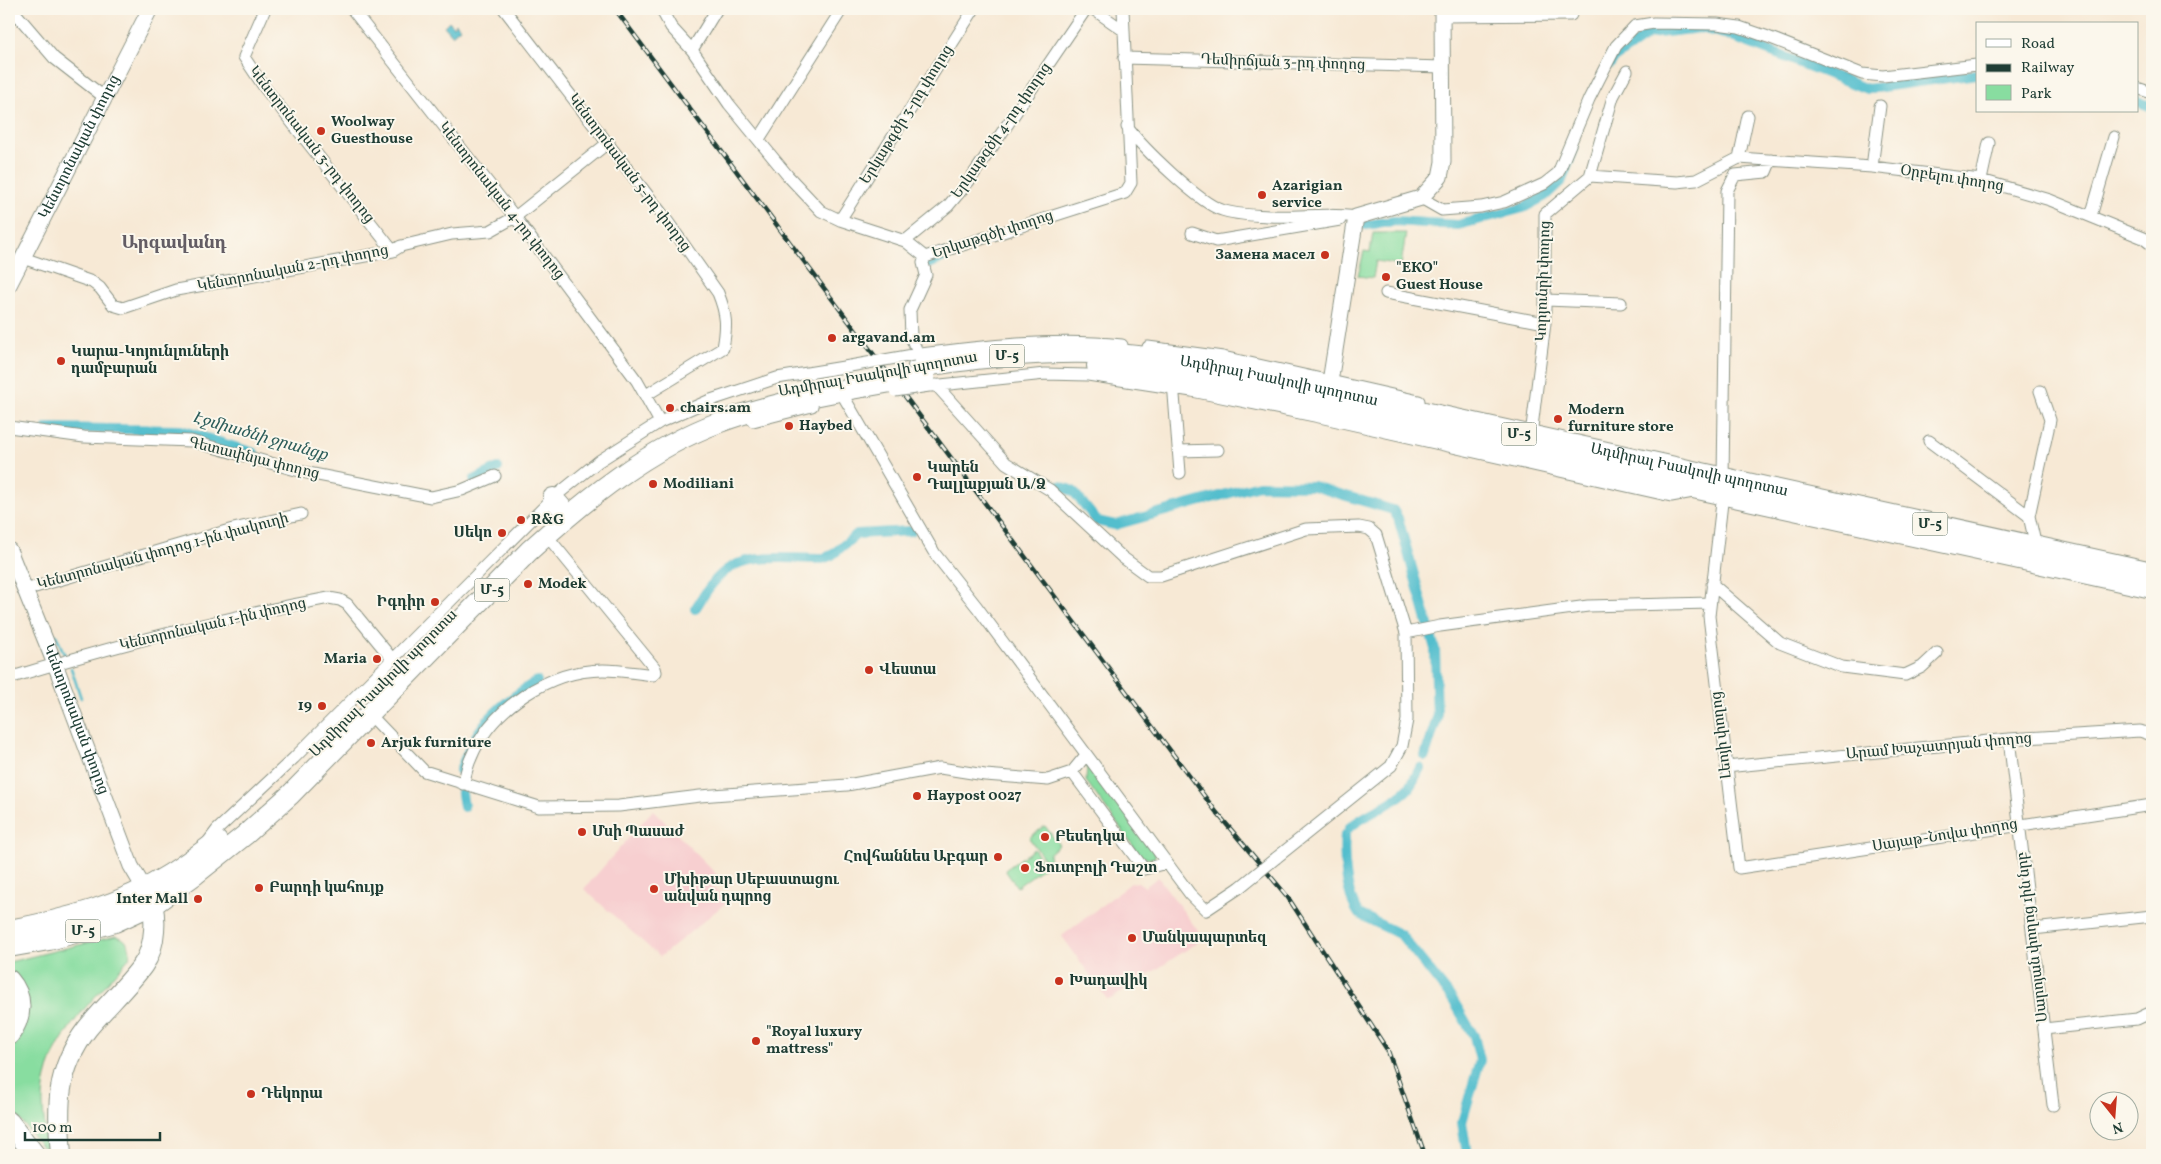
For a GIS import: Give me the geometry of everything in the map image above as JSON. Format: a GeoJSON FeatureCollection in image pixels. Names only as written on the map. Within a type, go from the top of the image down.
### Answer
{"type":"FeatureCollection","features":[{"type":"Feature","properties":{"kind":"highway","name":"Ադմիրալ Իսակովի պողոտա"},"geometry":{"type":"LineString","coordinates":[[9,947],[50,940],[115,922],[149,896],[169,875],[234,829],[276,792],[538,527],[557,502],[640,448],[675,428],[753,398],[812,384],[861,381],[923,371],[985,357],[1097,354],[1207,366],[1328,400],[1714,485],[2152,588]]}},
{"type":"Feature","properties":{"kind":"highway","name":"Ադմիրալ Իսակովի պողոտա"},"geometry":{"type":"LineString","coordinates":[[923,371],[1039,365],[1097,366],[1173,383],[1328,400]]}},
{"type":"Feature","properties":{"kind":"highway","name":"Ադմիրալ Իսակովի պողոտա"},"geometry":{"type":"LineString","coordinates":[[9,930],[57,920],[177,887],[245,835],[290,795],[476,612],[529,551],[570,514],[610,482],[678,440],[719,422],[861,381]]}},
{"type":"Feature","properties":{"kind":"highway","name":"Ադմիրալ Իսակովի պողոտա"},"geometry":{"type":"LineString","coordinates":[[1714,485],[2036,547],[2152,572]]}},
{"type":"Feature","properties":{"kind":"highway"},"geometry":{"type":"LineString","coordinates":[[61,1155],[58,1096],[66,1063],[78,1040],[144,964],[151,948],[154,930],[149,896]]}},
{"type":"Feature","properties":{"kind":"highway"},"geometry":{"type":"LineString","coordinates":[[9,980],[16,988],[20,1006],[18,1021],[9,1035]]}},
{"type":"Feature","properties":{"kind":"highway"},"geometry":{"type":"LineString","coordinates":[[9,1122],[36,1155]]}},
{"type":"Feature","properties":{"kind":"main road","name":"Կենտրոնական փողոց"},"geometry":{"type":"LineString","coordinates":[[9,285],[150,9]]}},
{"type":"Feature","properties":{"kind":"main road"},"geometry":{"type":"LineString","coordinates":[[1328,400],[1356,218],[1421,198],[1440,177],[1443,162],[1442,12]]}},
{"type":"Feature","properties":{"kind":"main road","name":"Կենտրոնական փողոց"},"geometry":{"type":"LineString","coordinates":[[9,550],[56,664],[131,866],[149,896]]}},
{"type":"Feature","properties":{"kind":"street"},"geometry":{"type":"LineString","coordinates":[[12,9],[54,58],[104,97]]}},
{"type":"Feature","properties":{"kind":"street","name":"Կենտրոնական 3-րդ փողոց"},"geometry":{"type":"LineString","coordinates":[[265,9],[244,57],[264,86],[393,251]]}},
{"type":"Feature","properties":{"kind":"street","name":"Կենտրոնական 4-րդ փողոց"},"geometry":{"type":"LineString","coordinates":[[352,9],[515,216],[646,396],[660,422]]}},
{"type":"Feature","properties":{"kind":"street","name":"Կենտրոնական 5-րդ փողոց"},"geometry":{"type":"LineString","coordinates":[[504,9],[609,142],[663,215],[718,293],[724,307],[727,325],[723,348],[646,396]]}},
{"type":"Feature","properties":{"kind":"street","name":"Երկաթգծի փողոց"},"geometry":{"type":"LineString","coordinates":[[661,9],[671,27],[692,50],[729,104],[788,176],[821,211],[840,220],[905,241],[925,257],[1125,193],[1131,184],[1123,9]]}},
{"type":"Feature","properties":{"kind":"street"},"geometry":{"type":"LineString","coordinates":[[692,50],[718,9]]}},
{"type":"Feature","properties":{"kind":"street"},"geometry":{"type":"LineString","coordinates":[[759,139],[842,9]]}},
{"type":"Feature","properties":{"kind":"street","name":"Երկաթգծի 3-րդ փողոց"},"geometry":{"type":"LineString","coordinates":[[840,220],[974,9]]}},
{"type":"Feature","properties":{"kind":"street","name":"Երկաթգծի 4-րդ փողոց"},"geometry":{"type":"LineString","coordinates":[[905,241],[948,206],[969,181],[1086,9]]}},
{"type":"Feature","properties":{"kind":"street"},"geometry":{"type":"LineString","coordinates":[[1093,9],[1124,30]]}},
{"type":"Feature","properties":{"kind":"street"},"geometry":{"type":"LineString","coordinates":[[1442,12],[1571,15]]}},
{"type":"Feature","properties":{"kind":"street"},"geometry":{"type":"LineString","coordinates":[[1421,198],[1442,210],[1481,207],[1504,202],[1544,184],[1558,173],[1589,99],[1616,46],[1635,26],[1654,23],[1717,24],[1739,27],[1784,42],[1862,74],[1883,76],[1976,65]]}},
{"type":"Feature","properties":{"kind":"street","name":"Դեմիրճյան 3-րդ փողոց"},"geometry":{"type":"LineString","coordinates":[[1124,58],[1443,67]]}},
{"type":"Feature","properties":{"kind":"street"},"geometry":{"type":"LineString","coordinates":[[1627,72],[1613,97],[1590,176],[1677,182],[1696,180],[1739,158],[1748,116]]}},
{"type":"Feature","properties":{"kind":"street"},"geometry":{"type":"LineString","coordinates":[[2138,88],[2152,93]]}},
{"type":"Feature","properties":{"kind":"street"},"geometry":{"type":"LineString","coordinates":[[1872,167],[1880,106]]}},
{"type":"Feature","properties":{"kind":"street"},"geometry":{"type":"LineString","coordinates":[[1127,127],[1140,145],[1209,205],[1222,211],[1269,216],[1340,214],[1356,218]]}},
{"type":"Feature","properties":{"kind":"street"},"geometry":{"type":"LineString","coordinates":[[2091,216],[2114,137]]}},
{"type":"Feature","properties":{"kind":"street","name":"Կենտրոնական 2-րդ փողոց"},"geometry":{"type":"LineString","coordinates":[[23,258],[92,282],[100,288],[113,305],[123,308],[176,290],[393,251],[401,246],[452,234],[490,231],[515,216],[609,142]]}},
{"type":"Feature","properties":{"kind":"street"},"geometry":{"type":"LineString","coordinates":[[1981,180],[1989,142]]}},
{"type":"Feature","properties":{"kind":"street","name":"Օրբելու փողոց"},"geometry":{"type":"LineString","coordinates":[[1739,158],[1872,167],[1981,180],[2050,200],[2143,238],[2152,245]]}},
{"type":"Feature","properties":{"kind":"street"},"geometry":{"type":"LineString","coordinates":[[1714,485],[1727,191],[1735,175],[1766,172],[1771,160]]}},
{"type":"Feature","properties":{"kind":"street","name":"Կորյունրի փողոց"},"geometry":{"type":"LineString","coordinates":[[1532,426],[1545,323],[1545,214],[1590,176]]}},
{"type":"Feature","properties":{"kind":"street"},"geometry":{"type":"LineString","coordinates":[[1192,233],[1216,241],[1356,218]]}},
{"type":"Feature","properties":{"kind":"street"},"geometry":{"type":"LineString","coordinates":[[845,399],[935,554],[977,606],[1166,863],[1190,894],[1206,910],[1239,888],[1391,766],[1402,746],[1407,720],[1406,633],[1376,535],[1369,529],[1359,527],[1306,529],[1161,576],[1148,576],[1122,557],[1050,490],[1006,463],[923,371],[911,336],[910,310],[926,275],[923,264],[925,257]]}},
{"type":"Feature","properties":{"kind":"street"},"geometry":{"type":"LineString","coordinates":[[1386,293],[1545,323]]}},
{"type":"Feature","properties":{"kind":"street"},"geometry":{"type":"LineString","coordinates":[[1546,300],[1620,303]]}},
{"type":"Feature","properties":{"kind":"street"},"geometry":{"type":"LineString","coordinates":[[200,853],[217,830],[294,758],[599,461],[660,422],[745,388],[777,378],[861,381]]}},
{"type":"Feature","properties":{"kind":"street"},"geometry":{"type":"LineString","coordinates":[[177,887],[200,880],[282,816],[376,721],[476,612],[552,542],[614,491],[656,463],[694,443],[743,424],[845,399],[861,381]]}},
{"type":"Feature","properties":{"kind":"street"},"geometry":{"type":"LineString","coordinates":[[1173,383],[1180,473]]}},
{"type":"Feature","properties":{"kind":"street"},"geometry":{"type":"LineString","coordinates":[[2036,547],[2029,516],[2050,420],[2040,391]]}},
{"type":"Feature","properties":{"kind":"street"},"geometry":{"type":"LineString","coordinates":[[1328,400],[1671,496],[1685,495],[1714,485]]}},
{"type":"Feature","properties":{"kind":"street"},"geometry":{"type":"LineString","coordinates":[[1328,400],[1532,426],[1697,464],[1714,485]]}},
{"type":"Feature","properties":{"kind":"street","name":"Գետափնյա փողոց"},"geometry":{"type":"LineString","coordinates":[[9,427],[84,437],[191,441],[304,472],[431,497],[462,490],[495,476]]}},
{"type":"Feature","properties":{"kind":"street"},"geometry":{"type":"LineString","coordinates":[[1929,441],[2029,516]]}},
{"type":"Feature","properties":{"kind":"street"},"geometry":{"type":"LineString","coordinates":[[1178,451],[1218,450]]}},
{"type":"Feature","properties":{"kind":"street","name":"Լեոյի փողոց"},"geometry":{"type":"LineString","coordinates":[[1714,485],[1712,584],[1709,616],[1739,868]]}},
{"type":"Feature","properties":{"kind":"street","name":"Կենտրոնական փողոց 1-ին փակուղի"},"geometry":{"type":"LineString","coordinates":[[25,590],[233,529],[301,514]]}},
{"type":"Feature","properties":{"kind":"street"},"geometry":{"type":"LineString","coordinates":[[463,784],[471,758],[484,734],[507,708],[537,686],[568,675],[603,670],[652,675],[656,672],[655,668],[552,542]]}},
{"type":"Feature","properties":{"kind":"street"},"geometry":{"type":"LineString","coordinates":[[1712,584],[1780,643],[1842,667],[1905,675],[1922,667],[1937,653]]}},
{"type":"Feature","properties":{"kind":"street","name":"Կենտրոնական 1-ին փողոց"},"geometry":{"type":"LineString","coordinates":[[9,678],[255,612],[330,598],[347,604],[394,660]]}},
{"type":"Feature","properties":{"kind":"street"},"geometry":{"type":"LineString","coordinates":[[1406,633],[1444,625],[1588,606],[1710,603]]}},
{"type":"Feature","properties":{"kind":"street"},"geometry":{"type":"LineString","coordinates":[[376,721],[424,771],[539,807],[619,806],[700,796],[847,784],[940,768],[985,775],[1048,780],[1072,772],[1086,754]]}},
{"type":"Feature","properties":{"kind":"street","name":"Արամ Խաչատրյան փողոց"},"geometry":{"type":"LineString","coordinates":[[1726,767],[2009,740],[2140,731],[2152,735]]}},
{"type":"Feature","properties":{"kind":"street","name":"Սարոյան փողոց 1ին նրբ"},"geometry":{"type":"LineString","coordinates":[[2009,740],[2033,929],[2052,1105]]}},
{"type":"Feature","properties":{"kind":"street"},"geometry":{"type":"LineString","coordinates":[[1072,772],[1144,869],[1166,863]]}},
{"type":"Feature","properties":{"kind":"street","name":"Սայաթ-Նովա փողոց"},"geometry":{"type":"LineString","coordinates":[[1739,868],[2152,805]]}},
{"type":"Feature","properties":{"kind":"street"},"geometry":{"type":"LineString","coordinates":[[2033,929],[2152,916]]}},
{"type":"Feature","properties":{"kind":"street"},"geometry":{"type":"LineString","coordinates":[[2044,1029],[2137,1019],[2152,1012]]}},
{"type":"Feature","properties":{"kind":"shaded area"},"geometry":{"type":"Polygon","coordinates":[[[653,810],[718,876],[712,885],[728,901],[660,957],[584,889],[653,810]]]}},
{"type":"Feature","properties":{"kind":"shaded area","name":"Մանկապարտեզ"},"geometry":{"type":"Polygon","coordinates":[[[1158,877],[1201,935],[1200,941],[1111,999],[1107,999],[1062,936],[1131,883],[1138,882],[1145,887],[1158,877]]]}},
{"type":"Feature","properties":{"kind":"green space"},"geometry":{"type":"Polygon","coordinates":[[[1373,233],[1406,233],[1401,265],[1376,261],[1373,278],[1358,276],[1364,251],[1370,252],[1373,233]]]}},
{"type":"Feature","properties":{"kind":"green space"},"geometry":{"type":"Polygon","coordinates":[[[1087,765],[1091,767],[1155,851],[1155,857],[1147,858],[1140,855],[1086,781],[1087,765]]]}},
{"type":"Feature","properties":{"kind":"green space"},"geometry":{"type":"Polygon","coordinates":[[[1045,826],[1059,845],[1049,854],[1050,863],[1048,864],[1029,838],[1045,826]]]}},
{"type":"Feature","properties":{"kind":"green space","name":"Ֆուտբոլի Դաշտ"},"geometry":{"type":"Polygon","coordinates":[[[1034,849],[1045,866],[1017,887],[1005,870],[1034,849]]]}},
{"type":"Feature","properties":{"kind":"green space"},"geometry":{"type":"Polygon","coordinates":[[[116,936],[128,944],[129,958],[77,1018],[56,1051],[48,1069],[43,1102],[48,1146],[43,1148],[9,1106],[9,1042],[11,1040],[9,962],[116,936]]]}},
{"type":"Feature","properties":{"kind":"water"},"geometry":{"type":"Polygon","coordinates":[[[449,21],[453,26],[456,23],[460,28],[452,35],[444,26],[449,21]]]}},
{"type":"Feature","properties":{"kind":"waterway","name":"Էջմիածնի ջրանցք"},"geometry":{"type":"LineString","coordinates":[[1610,64],[1614,58],[1649,34],[1700,28],[1728,35],[1867,89],[1976,74]]}},
{"type":"Feature","properties":{"kind":"waterway","name":"Էջմիածնի ջրանցք"},"geometry":{"type":"LineString","coordinates":[[2138,101],[2152,107]]}},
{"type":"Feature","properties":{"kind":"waterway","name":"Էջմիածնի ջրանցք"},"geometry":{"type":"LineString","coordinates":[[1366,225],[1395,221],[1458,225],[1523,208],[1545,196],[1562,180],[1574,149]]}},
{"type":"Feature","properties":{"kind":"waterway","name":"Էջմիածնի ջրանցք"},"geometry":{"type":"LineString","coordinates":[[929,264],[950,254]]}},
{"type":"Feature","properties":{"kind":"waterway","name":"Էջմիածնի ջրանցք"},"geometry":{"type":"LineString","coordinates":[[47,428],[181,430],[254,453]]}},
{"type":"Feature","properties":{"kind":"waterway","name":"Էջմիածնի ջրանցք"},"geometry":{"type":"LineString","coordinates":[[474,480],[498,468]]}},
{"type":"Feature","properties":{"kind":"waterway"},"geometry":{"type":"LineString","coordinates":[[1060,486],[1073,491],[1097,521],[1115,525],[1259,485],[1313,486],[1393,510],[1398,518],[1435,649],[1437,718],[1425,756]]}},
{"type":"Feature","properties":{"kind":"waterway"},"geometry":{"type":"LineString","coordinates":[[695,609],[716,579],[733,566],[742,562],[777,558],[822,559],[832,555],[857,534],[911,531]]}},
{"type":"Feature","properties":{"kind":"waterway"},"geometry":{"type":"LineString","coordinates":[[56,635],[66,658]]}},
{"type":"Feature","properties":{"kind":"waterway"},"geometry":{"type":"LineString","coordinates":[[71,668],[81,698]]}},
{"type":"Feature","properties":{"kind":"waterway"},"geometry":{"type":"LineString","coordinates":[[460,770],[473,742],[487,721],[511,699],[537,681]]}},
{"type":"Feature","properties":{"kind":"waterway"},"geometry":{"type":"LineString","coordinates":[[1349,828],[1408,789],[1420,768]]}},
{"type":"Feature","properties":{"kind":"waterway"},"geometry":{"type":"LineString","coordinates":[[461,787],[464,807]]}},
{"type":"Feature","properties":{"kind":"waterway"},"geometry":{"type":"LineString","coordinates":[[1345,835],[1346,876],[1351,897],[1359,914],[1401,935],[1453,1000],[1474,1036],[1480,1060],[1462,1122],[1467,1155]]}},
{"type":"Feature","properties":{"kind":"railway"},"geometry":{"type":"LineString","coordinates":[[615,9],[1217,813],[1287,896],[1388,1051],[1425,1155]]}},
{"type":"Feature","properties":{"kind":"place","name":"Woolway Guesthouse"},"geometry":{"type":"Point","coordinates":[321,131]}},
{"type":"Feature","properties":{"kind":"place","name":"Azarigian service"},"geometry":{"type":"Point","coordinates":[1262,195]}},
{"type":"Feature","properties":{"kind":"place","name":"Замена масел"},"geometry":{"type":"Point","coordinates":[1325,255]}},
{"type":"Feature","properties":{"kind":"place","name":"\"ЕКО\" Guest House"},"geometry":{"type":"Point","coordinates":[1386,277]}},
{"type":"Feature","properties":{"kind":"place","name":"argavand.am"},"geometry":{"type":"Point","coordinates":[832,338]}},
{"type":"Feature","properties":{"kind":"place","name":"Կարա-Կոյունլուների դամբարան"},"geometry":{"type":"Point","coordinates":[61,361]}},
{"type":"Feature","properties":{"kind":"place","name":"chairs.am"},"geometry":{"type":"Point","coordinates":[670,408]}},
{"type":"Feature","properties":{"kind":"place","name":"Modern furniture store"},"geometry":{"type":"Point","coordinates":[1558,419]}},
{"type":"Feature","properties":{"kind":"place","name":"Haybed"},"geometry":{"type":"Point","coordinates":[789,426]}},
{"type":"Feature","properties":{"kind":"place","name":"Կարեն Դալլաքյան Ա/Ձ"},"geometry":{"type":"Point","coordinates":[917,477]}},
{"type":"Feature","properties":{"kind":"place","name":"Modiliani"},"geometry":{"type":"Point","coordinates":[653,484]}},
{"type":"Feature","properties":{"kind":"place","name":"R&G"},"geometry":{"type":"Point","coordinates":[521,520]}},
{"type":"Feature","properties":{"kind":"place","name":"Սեկո"},"geometry":{"type":"Point","coordinates":[502,533]}},
{"type":"Feature","properties":{"kind":"place","name":"Modek"},"geometry":{"type":"Point","coordinates":[528,584]}},
{"type":"Feature","properties":{"kind":"place","name":"Իգդիր"},"geometry":{"type":"Point","coordinates":[435,602]}},
{"type":"Feature","properties":{"kind":"place","name":"Maria"},"geometry":{"type":"Point","coordinates":[377,659]}},
{"type":"Feature","properties":{"kind":"place","name":"Վեստա"},"geometry":{"type":"Point","coordinates":[869,670]}},
{"type":"Feature","properties":{"kind":"place","name":"19"},"geometry":{"type":"Point","coordinates":[322,706]}},
{"type":"Feature","properties":{"kind":"place","name":"Arjuk furniture"},"geometry":{"type":"Point","coordinates":[371,743]}},
{"type":"Feature","properties":{"kind":"place","name":"Haypost 0027"},"geometry":{"type":"Point","coordinates":[917,796]}},
{"type":"Feature","properties":{"kind":"place","name":"Մսի Պասաժ"},"geometry":{"type":"Point","coordinates":[582,832]}},
{"type":"Feature","properties":{"kind":"place","name":"Բեսեդկա"},"geometry":{"type":"Point","coordinates":[1045,837]}},
{"type":"Feature","properties":{"kind":"place","name":"Հովհաննես Աբգար"},"geometry":{"type":"Point","coordinates":[998,857]}},
{"type":"Feature","properties":{"kind":"place","name":"Ֆուտբոլի Դաշտ"},"geometry":{"type":"Point","coordinates":[1025,868]}},
{"type":"Feature","properties":{"kind":"place","name":"Բարդի կահույք"},"geometry":{"type":"Point","coordinates":[259,888]}},
{"type":"Feature","properties":{"kind":"place","name":"Մխիթար Սեբաստացու անվան դպրոց"},"geometry":{"type":"Point","coordinates":[654,889]}},
{"type":"Feature","properties":{"kind":"place","name":"Inter Mall"},"geometry":{"type":"Point","coordinates":[198,899]}},
{"type":"Feature","properties":{"kind":"place","name":"Մանկապարտեզ"},"geometry":{"type":"Point","coordinates":[1132,938]}},
{"type":"Feature","properties":{"kind":"place","name":"Խադավիկ"},"geometry":{"type":"Point","coordinates":[1059,981]}},
{"type":"Feature","properties":{"kind":"place","name":"\"Royal luxury mattress\""},"geometry":{"type":"Point","coordinates":[756,1041]}},
{"type":"Feature","properties":{"kind":"place","name":"Դեկորա"},"geometry":{"type":"Point","coordinates":[251,1094]}},
{"type":"Feature","properties":{"kind":"district","name":"Արգավանդ"},"geometry":{"type":"Point","coordinates":[174,243]}}]}
